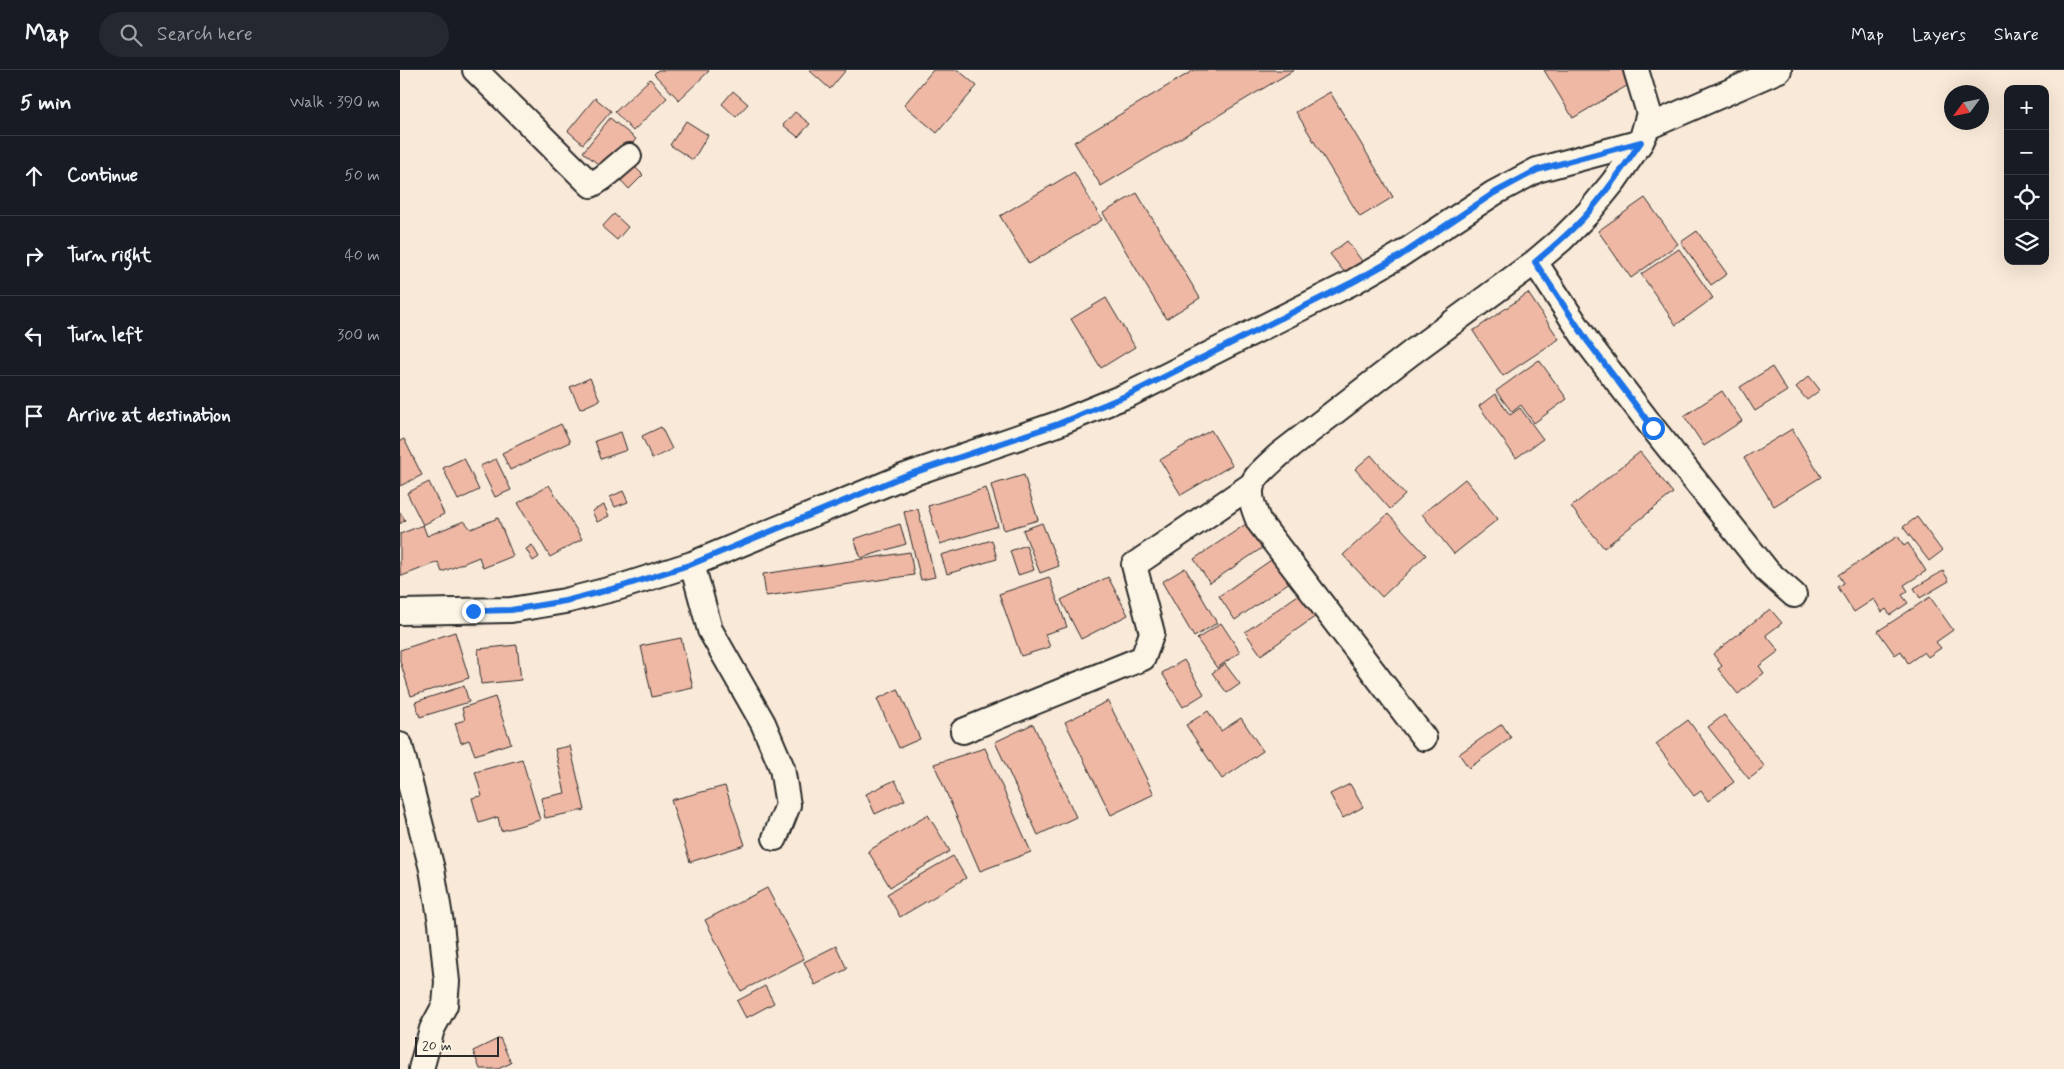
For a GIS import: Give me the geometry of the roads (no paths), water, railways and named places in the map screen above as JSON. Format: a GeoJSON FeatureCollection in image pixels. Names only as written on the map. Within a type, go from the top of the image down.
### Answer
{"type":"FeatureCollection","features":[{"type":"Feature","properties":{"kind":"street"},"geometry":{"type":"LineString","coordinates":[[475,70],[592,185],[604,179],[608,172],[629,156]]}},
{"type":"Feature","properties":{"kind":"street"},"geometry":{"type":"LineString","coordinates":[[1636,70],[1649,113],[1641,142]]}},
{"type":"Feature","properties":{"kind":"street"},"geometry":{"type":"LineString","coordinates":[[963,731],[1143,658],[1152,634],[1134,565],[1250,486],[1260,473],[1279,455],[1411,353],[1535,262],[1562,239],[1588,213],[1614,181],[1641,142],[1648,127],[1779,70]]}},
{"type":"Feature","properties":{"kind":"street"},"geometry":{"type":"LineString","coordinates":[[400,612],[511,610],[565,601],[620,587],[692,564],[904,476],[1058,424],[1130,394],[1353,282],[1400,256],[1494,193],[1537,170],[1641,142]]}},
{"type":"Feature","properties":{"kind":"street"},"geometry":{"type":"LineString","coordinates":[[1535,262],[1588,342],[1653,428],[1762,564],[1794,595]]}},
{"type":"Feature","properties":{"kind":"street"},"geometry":{"type":"LineString","coordinates":[[1250,486],[1250,501],[1259,522],[1424,738]]}},
{"type":"Feature","properties":{"kind":"street"},"geometry":{"type":"LineString","coordinates":[[692,564],[710,630],[763,723],[782,768],[788,805],[775,838]]}},
{"type":"Feature","properties":{"kind":"street"},"geometry":{"type":"LineString","coordinates":[[400,745],[432,869],[441,923],[447,982],[445,1005],[432,1028],[421,1069]]}}]}
